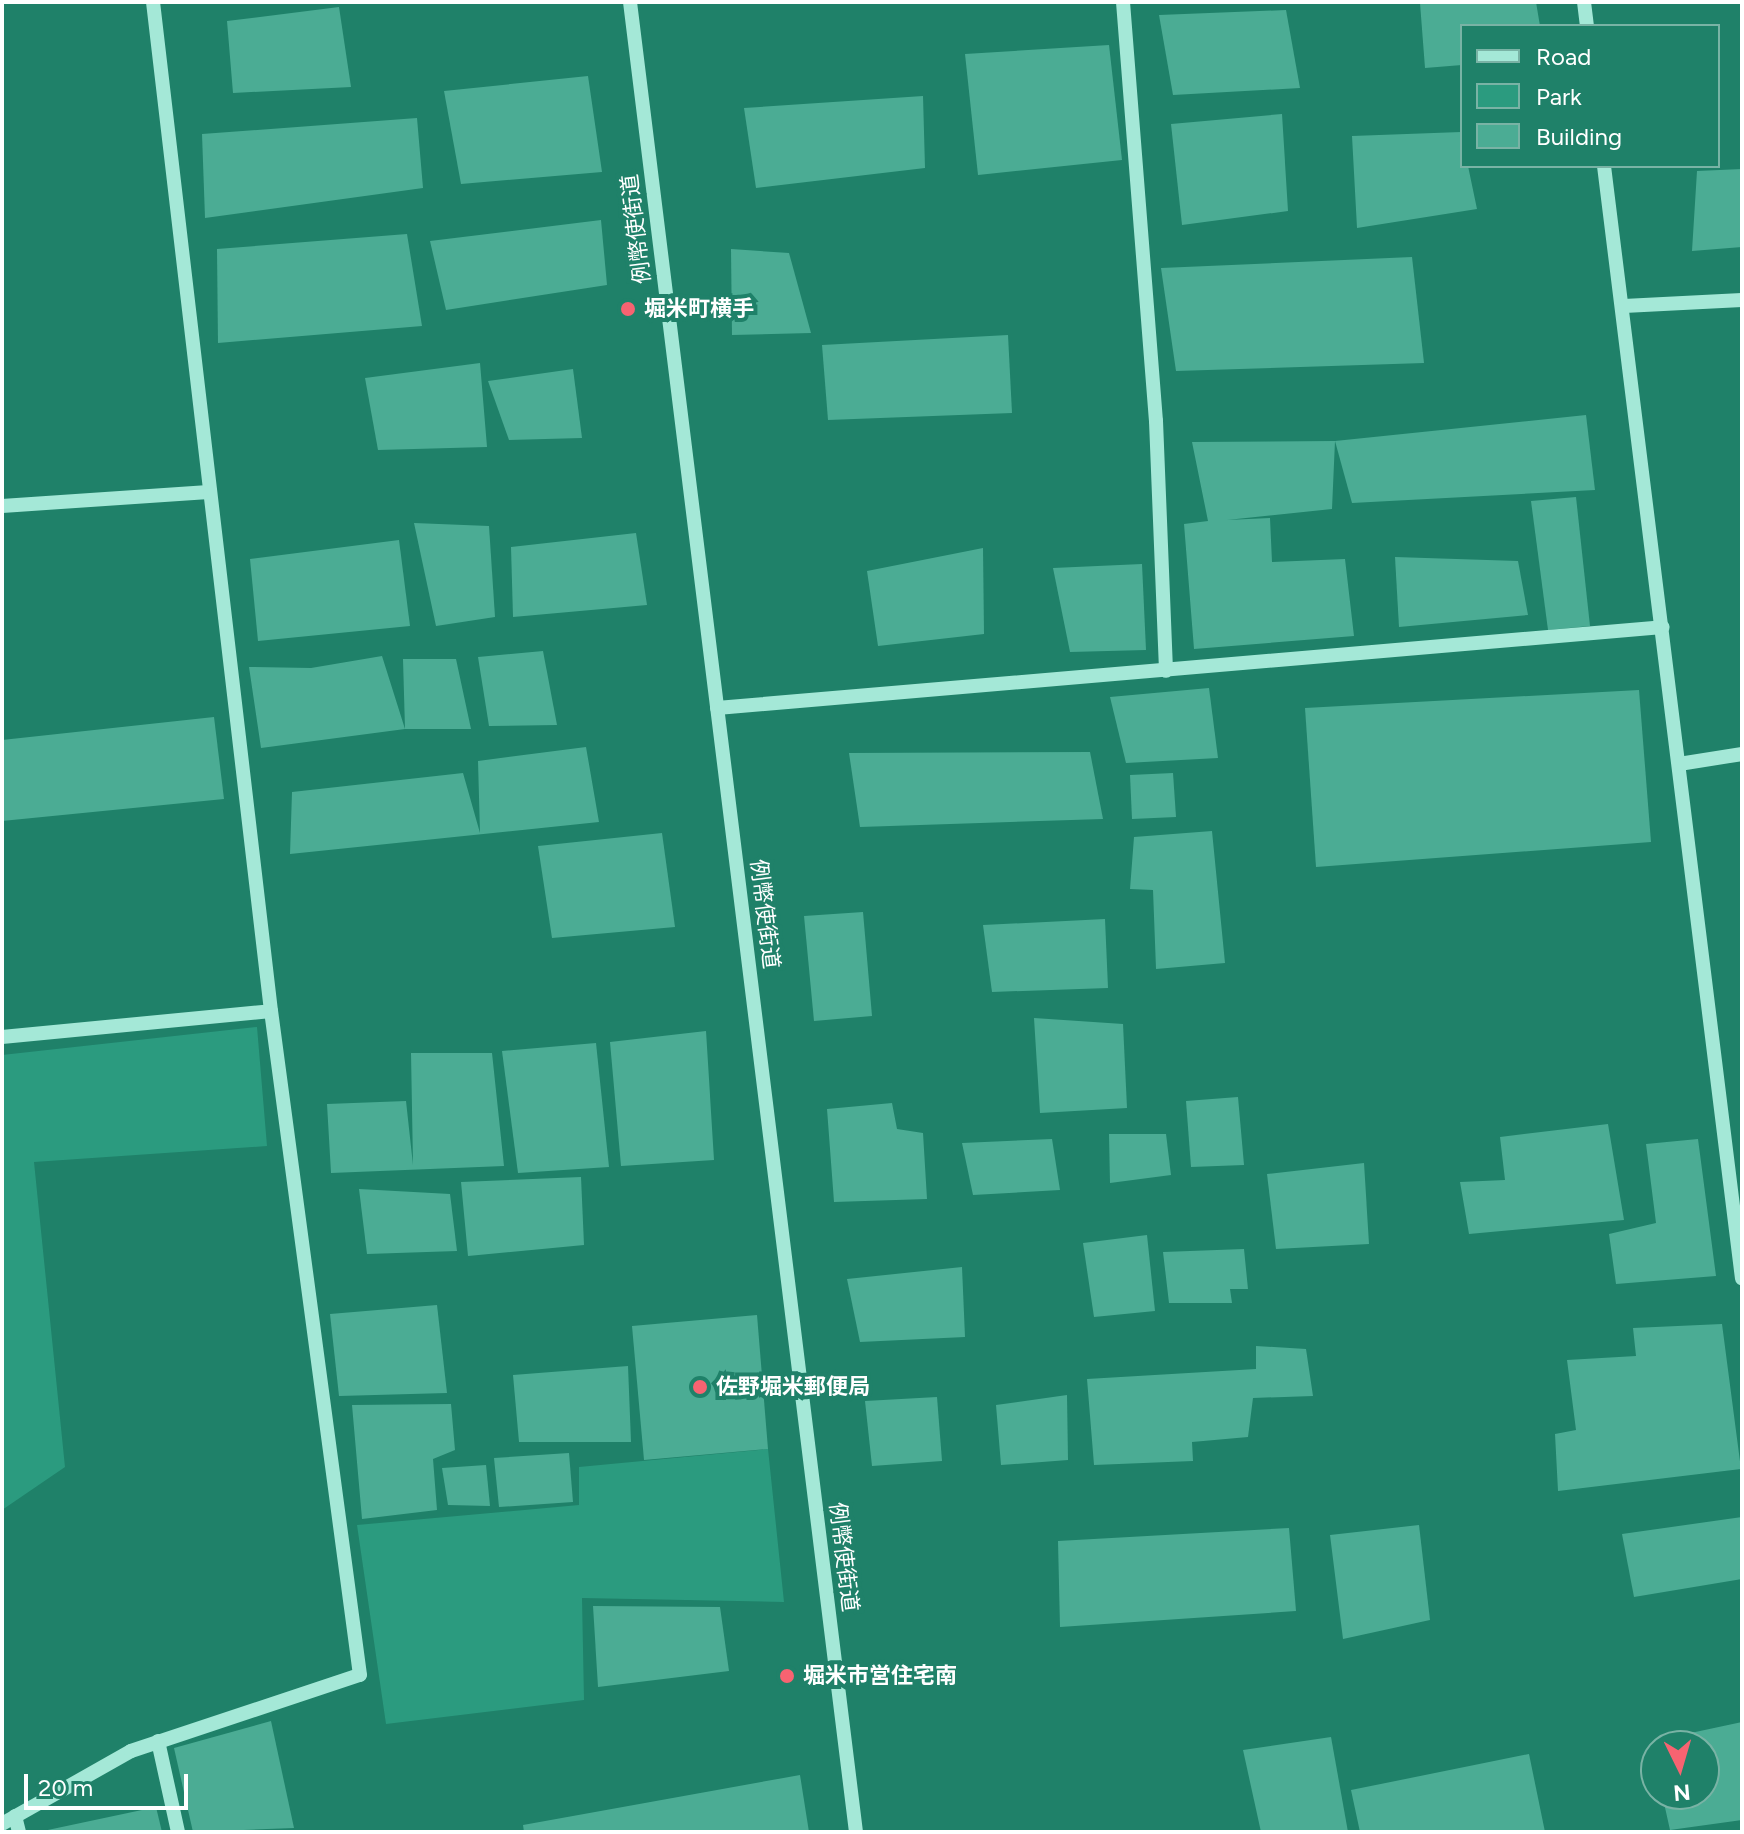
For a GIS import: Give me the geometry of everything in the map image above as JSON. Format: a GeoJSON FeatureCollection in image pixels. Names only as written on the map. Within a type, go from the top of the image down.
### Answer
{"type":"FeatureCollection","features":[{"type":"Feature","properties":{"kind":"street"},"geometry":{"type":"LineString","coordinates":[[19,1832],[9,1820],[158,1741],[360,1675],[271,1011],[153,2]]}},
{"type":"Feature","properties":{"kind":"street","name":"例幣使街道"},"geometry":{"type":"LineString","coordinates":[[630,2],[856,1832]]}},
{"type":"Feature","properties":{"kind":"street"},"geometry":{"type":"LineString","coordinates":[[1123,2],[1156,421],[1166,671]]}},
{"type":"Feature","properties":{"kind":"street"},"geometry":{"type":"LineString","coordinates":[[1584,2],[1587,24]]}},
{"type":"Feature","properties":{"kind":"street"},"geometry":{"type":"LineString","coordinates":[[1604,168],[1624,306],[1742,1278]]}},
{"type":"Feature","properties":{"kind":"street"},"geometry":{"type":"LineString","coordinates":[[1624,306],[1742,300]]}},
{"type":"Feature","properties":{"kind":"street"},"geometry":{"type":"LineString","coordinates":[[2,506],[209,492]]}},
{"type":"Feature","properties":{"kind":"street"},"geometry":{"type":"LineString","coordinates":[[717,708],[1663,627]]}},
{"type":"Feature","properties":{"kind":"street"},"geometry":{"type":"LineString","coordinates":[[1679,764],[1742,754]]}},
{"type":"Feature","properties":{"kind":"street"},"geometry":{"type":"LineString","coordinates":[[2,1037],[271,1011]]}},
{"type":"Feature","properties":{"kind":"street"},"geometry":{"type":"LineString","coordinates":[[158,1741],[178,1832]]}},
{"type":"Feature","properties":{"kind":"green space"},"geometry":{"type":"Polygon","coordinates":[[[257,1027],[267,1146],[34,1162],[65,1467],[2,1510],[2,1055],[257,1027]]]}},
{"type":"Feature","properties":{"kind":"green space"},"geometry":{"type":"Polygon","coordinates":[[[768,1449],[784,1602],[582,1598],[584,1700],[386,1724],[357,1525],[579,1505],[579,1467],[768,1449]]]}},
{"type":"Feature","properties":{"kind":"building"},"geometry":{"type":"Polygon","coordinates":[[[1536,2],[1540,24],[1460,24],[1460,65],[1425,68],[1420,3],[1536,2]]]}},
{"type":"Feature","properties":{"kind":"building"},"geometry":{"type":"Polygon","coordinates":[[[339,7],[351,87],[233,93],[227,21],[339,7]]]}},
{"type":"Feature","properties":{"kind":"building"},"geometry":{"type":"Polygon","coordinates":[[[1286,10],[1300,88],[1173,95],[1159,15],[1286,10]]]}},
{"type":"Feature","properties":{"kind":"building"},"geometry":{"type":"Polygon","coordinates":[[[1109,45],[1122,160],[978,175],[965,54],[1109,45]]]}},
{"type":"Feature","properties":{"kind":"building"},"geometry":{"type":"Polygon","coordinates":[[[588,76],[602,172],[461,184],[444,91],[588,76]]]}},
{"type":"Feature","properties":{"kind":"building"},"geometry":{"type":"Polygon","coordinates":[[[923,96],[925,168],[756,188],[744,108],[923,96]]]}},
{"type":"Feature","properties":{"kind":"building"},"geometry":{"type":"Polygon","coordinates":[[[1282,114],[1288,211],[1182,225],[1171,124],[1282,114]]]}},
{"type":"Feature","properties":{"kind":"building"},"geometry":{"type":"Polygon","coordinates":[[[417,118],[423,188],[205,218],[202,134],[417,118]]]}},
{"type":"Feature","properties":{"kind":"building"},"geometry":{"type":"Polygon","coordinates":[[[1460,132],[1460,168],[1468,168],[1477,209],[1357,228],[1352,136],[1460,132]]]}},
{"type":"Feature","properties":{"kind":"building"},"geometry":{"type":"Polygon","coordinates":[[[1742,169],[1742,247],[1692,251],[1697,171],[1742,169]]]}},
{"type":"Feature","properties":{"kind":"building"},"geometry":{"type":"Polygon","coordinates":[[[601,220],[607,285],[446,310],[430,241],[601,220]]]}},
{"type":"Feature","properties":{"kind":"building"},"geometry":{"type":"Polygon","coordinates":[[[407,234],[422,326],[218,343],[217,249],[407,234]]]}},
{"type":"Feature","properties":{"kind":"building"},"geometry":{"type":"Polygon","coordinates":[[[731,249],[789,253],[811,333],[732,335],[731,249]]]}},
{"type":"Feature","properties":{"kind":"building"},"geometry":{"type":"Polygon","coordinates":[[[1412,257],[1424,363],[1176,371],[1161,268],[1412,257]]]}},
{"type":"Feature","properties":{"kind":"building"},"geometry":{"type":"Polygon","coordinates":[[[1008,335],[1012,413],[828,420],[822,345],[1008,335]]]}},
{"type":"Feature","properties":{"kind":"building"},"geometry":{"type":"Polygon","coordinates":[[[480,363],[487,447],[378,450],[365,378],[480,363]]]}},
{"type":"Feature","properties":{"kind":"building"},"geometry":{"type":"Polygon","coordinates":[[[573,369],[582,438],[509,440],[488,381],[573,369]]]}},
{"type":"Feature","properties":{"kind":"building"},"geometry":{"type":"Polygon","coordinates":[[[1586,415],[1595,490],[1352,503],[1335,441],[1586,415]]]}},
{"type":"Feature","properties":{"kind":"building"},"geometry":{"type":"Polygon","coordinates":[[[1335,441],[1332,509],[1227,520],[1270,518],[1272,562],[1345,559],[1354,636],[1194,649],[1184,524],[1208,521],[1192,442],[1335,441]]]}},
{"type":"Feature","properties":{"kind":"building"},"geometry":{"type":"Polygon","coordinates":[[[1576,497],[1590,626],[1548,630],[1531,501],[1576,497]]]}},
{"type":"Feature","properties":{"kind":"building"},"geometry":{"type":"Polygon","coordinates":[[[414,523],[489,526],[495,617],[436,626],[414,523]]]}},
{"type":"Feature","properties":{"kind":"building"},"geometry":{"type":"Polygon","coordinates":[[[636,533],[647,605],[513,617],[511,547],[636,533]]]}},
{"type":"Feature","properties":{"kind":"building"},"geometry":{"type":"Polygon","coordinates":[[[399,540],[410,626],[258,641],[250,559],[399,540]]]}},
{"type":"Feature","properties":{"kind":"building"},"geometry":{"type":"Polygon","coordinates":[[[983,548],[984,634],[878,646],[867,571],[983,548]]]}},
{"type":"Feature","properties":{"kind":"building"},"geometry":{"type":"Polygon","coordinates":[[[1395,557],[1518,561],[1528,615],[1399,627],[1395,557]]]}},
{"type":"Feature","properties":{"kind":"building"},"geometry":{"type":"Polygon","coordinates":[[[1142,564],[1146,650],[1070,652],[1053,568],[1142,564]]]}},
{"type":"Feature","properties":{"kind":"building"},"geometry":{"type":"Polygon","coordinates":[[[543,651],[557,725],[489,726],[478,657],[543,651]]]}},
{"type":"Feature","properties":{"kind":"building"},"geometry":{"type":"Polygon","coordinates":[[[382,656],[405,729],[261,748],[249,667],[311,668],[382,656]]]}},
{"type":"Feature","properties":{"kind":"building"},"geometry":{"type":"Polygon","coordinates":[[[403,659],[456,659],[471,729],[405,729],[403,659]]]}},
{"type":"Feature","properties":{"kind":"building"},"geometry":{"type":"Polygon","coordinates":[[[1209,688],[1218,758],[1126,763],[1110,697],[1209,688]]]}},
{"type":"Feature","properties":{"kind":"building"},"geometry":{"type":"Polygon","coordinates":[[[1639,690],[1651,842],[1316,867],[1305,708],[1639,690]]]}},
{"type":"Feature","properties":{"kind":"building"},"geometry":{"type":"Polygon","coordinates":[[[214,717],[224,799],[2,821],[2,740],[214,717]]]}},
{"type":"Feature","properties":{"kind":"building"},"geometry":{"type":"Polygon","coordinates":[[[586,747],[599,822],[290,854],[292,792],[463,773],[480,833],[478,761],[586,747]]]}},
{"type":"Feature","properties":{"kind":"building"},"geometry":{"type":"Polygon","coordinates":[[[1090,752],[1103,819],[860,827],[849,753],[1090,752]]]}},
{"type":"Feature","properties":{"kind":"building"},"geometry":{"type":"Polygon","coordinates":[[[1173,773],[1176,817],[1132,819],[1130,775],[1173,773]]]}},
{"type":"Feature","properties":{"kind":"building"},"geometry":{"type":"Polygon","coordinates":[[[1212,831],[1225,963],[1156,969],[1153,890],[1130,889],[1134,837],[1212,831]]]}},
{"type":"Feature","properties":{"kind":"building"},"geometry":{"type":"Polygon","coordinates":[[[662,833],[675,927],[552,938],[538,846],[662,833]]]}},
{"type":"Feature","properties":{"kind":"building"},"geometry":{"type":"Polygon","coordinates":[[[863,912],[872,1016],[814,1021],[804,916],[863,912]]]}},
{"type":"Feature","properties":{"kind":"building"},"geometry":{"type":"Polygon","coordinates":[[[1105,919],[1108,988],[992,992],[983,925],[1105,919]]]}},
{"type":"Feature","properties":{"kind":"building"},"geometry":{"type":"Polygon","coordinates":[[[1034,1018],[1123,1024],[1127,1108],[1040,1113],[1034,1018]]]}},
{"type":"Feature","properties":{"kind":"building"},"geometry":{"type":"Polygon","coordinates":[[[706,1031],[714,1160],[621,1166],[610,1042],[706,1031]]]}},
{"type":"Feature","properties":{"kind":"building"},"geometry":{"type":"Polygon","coordinates":[[[596,1043],[609,1167],[518,1173],[502,1051],[596,1043]]]}},
{"type":"Feature","properties":{"kind":"building"},"geometry":{"type":"Polygon","coordinates":[[[411,1053],[492,1053],[504,1166],[331,1173],[327,1104],[406,1101],[413,1165],[411,1053]]]}},
{"type":"Feature","properties":{"kind":"building"},"geometry":{"type":"Polygon","coordinates":[[[1238,1097],[1244,1165],[1191,1167],[1186,1101],[1238,1097]]]}},
{"type":"Feature","properties":{"kind":"building"},"geometry":{"type":"Polygon","coordinates":[[[892,1103],[897,1129],[923,1133],[927,1199],[834,1202],[827,1109],[892,1103]]]}},
{"type":"Feature","properties":{"kind":"building"},"geometry":{"type":"Polygon","coordinates":[[[1608,1124],[1624,1220],[1469,1234],[1460,1182],[1505,1180],[1500,1137],[1608,1124]]]}},
{"type":"Feature","properties":{"kind":"building"},"geometry":{"type":"Polygon","coordinates":[[[1109,1134],[1166,1134],[1171,1175],[1110,1183],[1109,1134]]]}},
{"type":"Feature","properties":{"kind":"building"},"geometry":{"type":"Polygon","coordinates":[[[1052,1139],[1060,1190],[973,1195],[962,1143],[1052,1139]]]}},
{"type":"Feature","properties":{"kind":"building"},"geometry":{"type":"Polygon","coordinates":[[[1698,1139],[1716,1276],[1616,1284],[1609,1234],[1656,1223],[1646,1144],[1698,1139]]]}},
{"type":"Feature","properties":{"kind":"building"},"geometry":{"type":"Polygon","coordinates":[[[1364,1163],[1369,1244],[1276,1249],[1267,1174],[1364,1163]]]}},
{"type":"Feature","properties":{"kind":"building"},"geometry":{"type":"Polygon","coordinates":[[[581,1177],[584,1245],[468,1256],[461,1182],[581,1177]]]}},
{"type":"Feature","properties":{"kind":"building"},"geometry":{"type":"Polygon","coordinates":[[[359,1189],[450,1194],[457,1251],[367,1254],[359,1189]]]}},
{"type":"Feature","properties":{"kind":"building"},"geometry":{"type":"Polygon","coordinates":[[[1147,1235],[1155,1311],[1094,1317],[1083,1243],[1147,1235]]]}},
{"type":"Feature","properties":{"kind":"building"},"geometry":{"type":"Polygon","coordinates":[[[1244,1249],[1248,1289],[1230,1289],[1232,1303],[1169,1303],[1163,1252],[1244,1249]]]}},
{"type":"Feature","properties":{"kind":"building"},"geometry":{"type":"Polygon","coordinates":[[[962,1267],[965,1337],[860,1342],[847,1279],[962,1267]]]}},
{"type":"Feature","properties":{"kind":"building"},"geometry":{"type":"Polygon","coordinates":[[[437,1305],[447,1393],[339,1396],[330,1314],[437,1305]]]}},
{"type":"Feature","properties":{"kind":"building","name":"佐野堀米郵便局"},"geometry":{"type":"Polygon","coordinates":[[[757,1315],[768,1449],[644,1460],[632,1326],[757,1315]]]}},
{"type":"Feature","properties":{"kind":"building"},"geometry":{"type":"Polygon","coordinates":[[[1722,1324],[1741,1469],[1558,1491],[1555,1434],[1576,1430],[1567,1360],[1636,1356],[1633,1328],[1722,1324]]]}},
{"type":"Feature","properties":{"kind":"building"},"geometry":{"type":"Polygon","coordinates":[[[1256,1346],[1306,1349],[1313,1396],[1253,1398],[1248,1437],[1192,1442],[1193,1461],[1094,1465],[1087,1379],[1256,1369],[1256,1346]]]}},
{"type":"Feature","properties":{"kind":"building"},"geometry":{"type":"Polygon","coordinates":[[[628,1366],[631,1442],[519,1442],[513,1375],[628,1366]]]}},
{"type":"Feature","properties":{"kind":"building"},"geometry":{"type":"Polygon","coordinates":[[[1067,1395],[1068,1460],[1001,1465],[996,1405],[1067,1395]]]}},
{"type":"Feature","properties":{"kind":"building"},"geometry":{"type":"Polygon","coordinates":[[[937,1397],[942,1461],[872,1466],[865,1401],[937,1397]]]}},
{"type":"Feature","properties":{"kind":"building"},"geometry":{"type":"Polygon","coordinates":[[[451,1404],[455,1450],[433,1459],[437,1510],[362,1519],[352,1405],[451,1404]]]}},
{"type":"Feature","properties":{"kind":"building"},"geometry":{"type":"Polygon","coordinates":[[[569,1453],[573,1502],[499,1507],[494,1458],[569,1453]]]}},
{"type":"Feature","properties":{"kind":"building"},"geometry":{"type":"Polygon","coordinates":[[[486,1465],[490,1506],[448,1505],[442,1468],[486,1465]]]}},
{"type":"Feature","properties":{"kind":"building"},"geometry":{"type":"Polygon","coordinates":[[[1742,1517],[1742,1579],[1634,1597],[1622,1534],[1742,1517]]]}},
{"type":"Feature","properties":{"kind":"building"},"geometry":{"type":"Polygon","coordinates":[[[1419,1525],[1430,1620],[1343,1639],[1330,1535],[1419,1525]]]}},
{"type":"Feature","properties":{"kind":"building"},"geometry":{"type":"Polygon","coordinates":[[[1289,1528],[1296,1611],[1060,1627],[1058,1541],[1289,1528]]]}},
{"type":"Feature","properties":{"kind":"building"},"geometry":{"type":"Polygon","coordinates":[[[593,1606],[720,1607],[729,1671],[598,1687],[593,1606]]]}},
{"type":"Feature","properties":{"kind":"building"},"geometry":{"type":"Polygon","coordinates":[[[271,1721],[294,1828],[193,1832],[174,1748],[271,1721]]]}},
{"type":"Feature","properties":{"kind":"building"},"geometry":{"type":"Polygon","coordinates":[[[1742,1722],[1742,1820],[1670,1830],[1666,1810],[1720,1810],[1720,1730],[1705,1730],[1742,1722]]]}},
{"type":"Feature","properties":{"kind":"building"},"geometry":{"type":"Polygon","coordinates":[[[1331,1737],[1348,1832],[1261,1832],[1243,1750],[1331,1737]]]}},
{"type":"Feature","properties":{"kind":"building"},"geometry":{"type":"Polygon","coordinates":[[[1529,1754],[1545,1832],[1360,1832],[1351,1790],[1529,1754]]]}},
{"type":"Feature","properties":{"kind":"building"},"geometry":{"type":"Polygon","coordinates":[[[800,1775],[809,1832],[524,1832],[523,1825],[800,1775]]]}},
{"type":"Feature","properties":{"kind":"building"},"geometry":{"type":"Polygon","coordinates":[[[156,1807],[162,1832],[43,1832],[43,1831],[156,1807]]]}},
{"type":"Feature","properties":{"kind":"place","name":"堀米町横手"},"geometry":{"type":"Point","coordinates":[628,309]}},
{"type":"Feature","properties":{"kind":"place","name":"佐野堀米郵便局"},"geometry":{"type":"Point","coordinates":[700,1387]}},
{"type":"Feature","properties":{"kind":"place","name":"堀米市営住宅南"},"geometry":{"type":"Point","coordinates":[787,1676]}}]}
